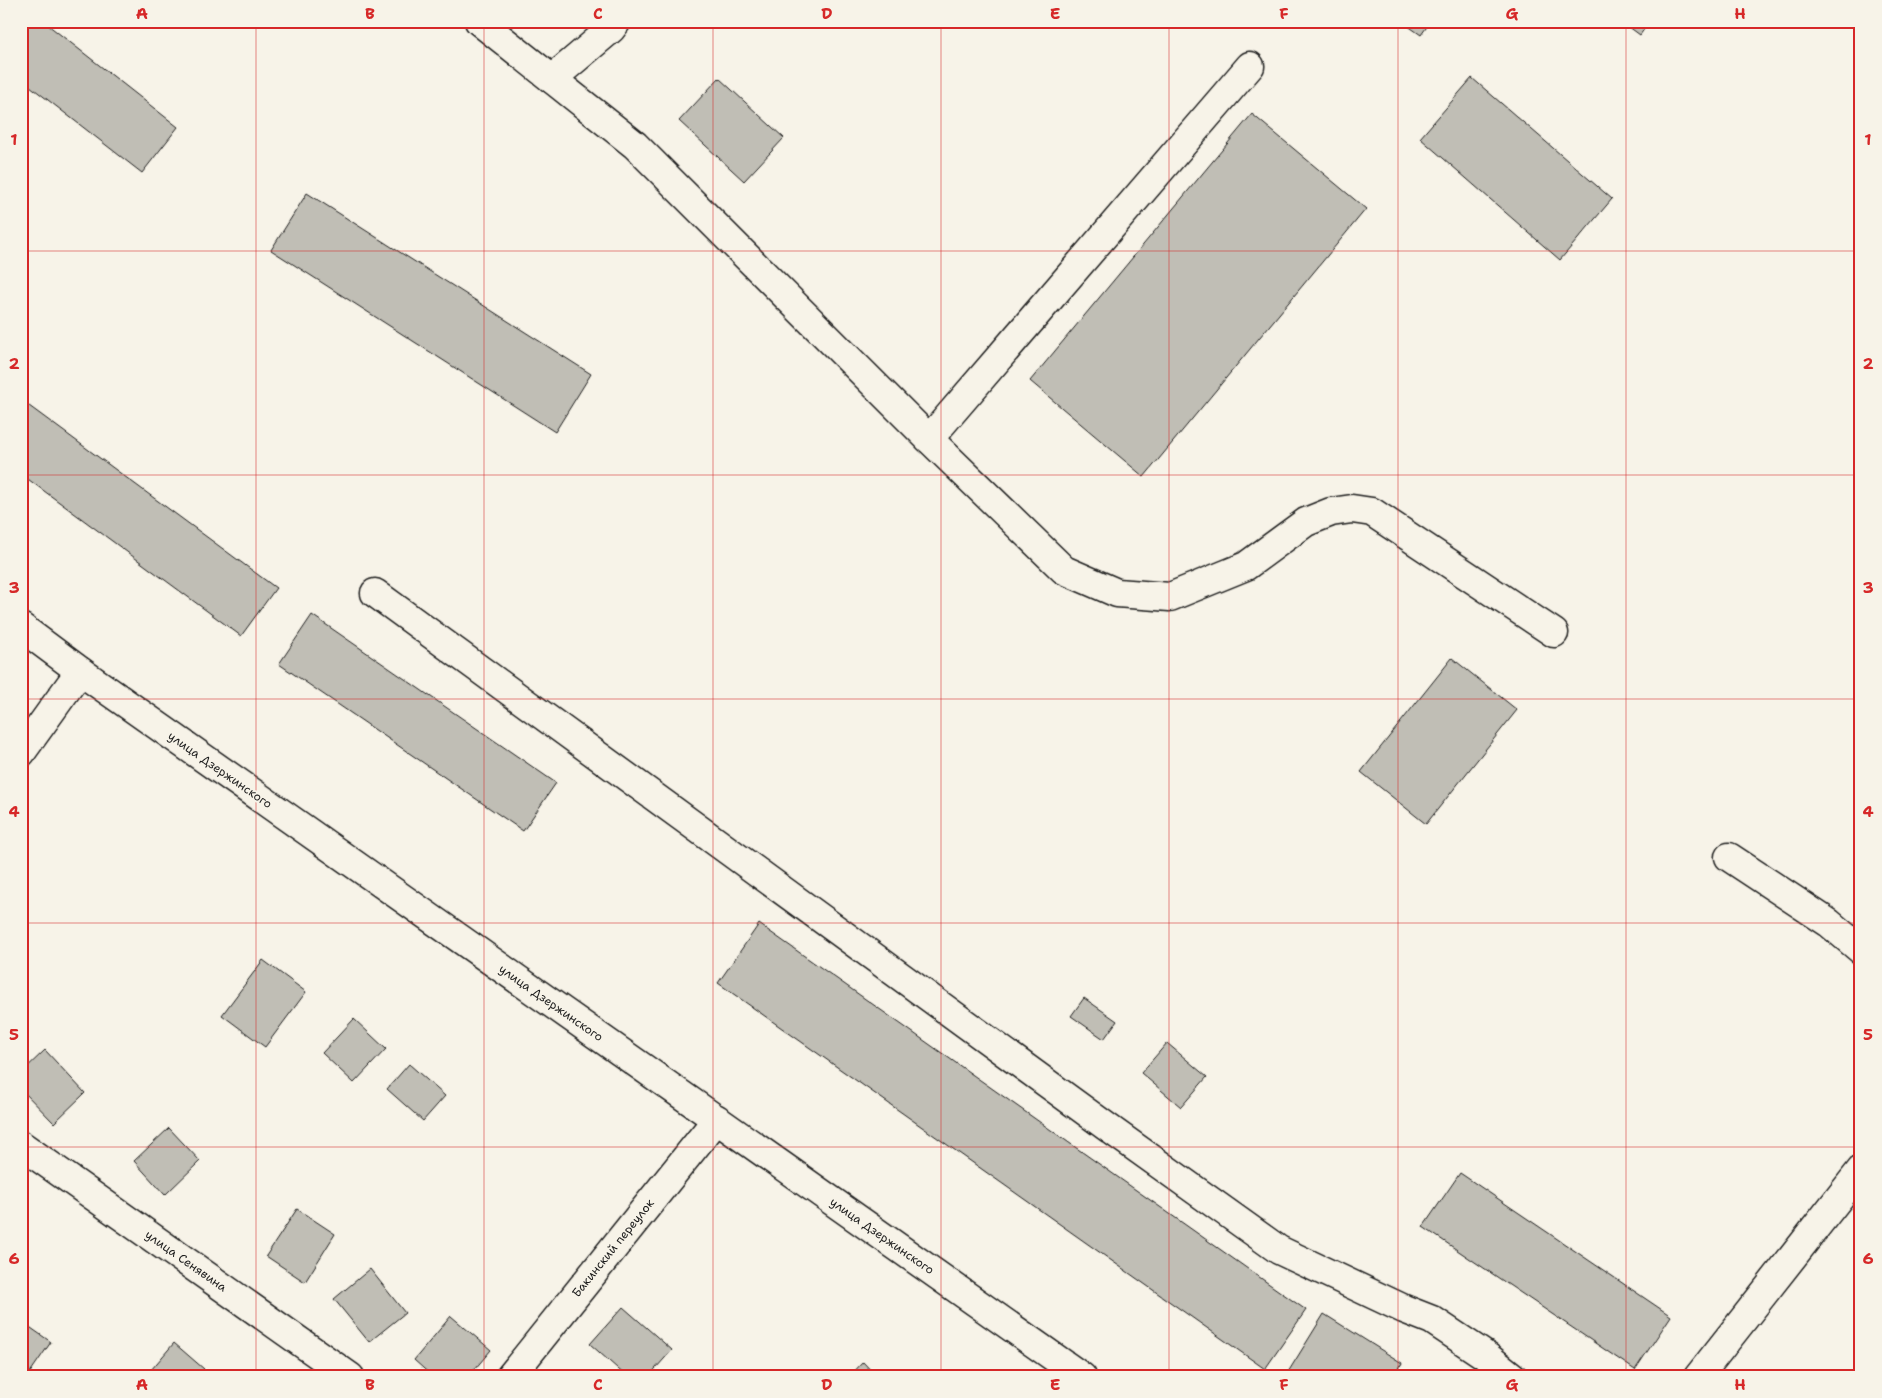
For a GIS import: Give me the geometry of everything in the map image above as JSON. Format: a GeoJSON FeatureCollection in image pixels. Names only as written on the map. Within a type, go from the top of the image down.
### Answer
{"type":"FeatureCollection","features":[{"type":"Feature","properties":{"kind":"street"},"geometry":{"type":"LineString","coordinates":[[479,21],[635,145],[929,439],[1064,570],[1117,593],[1170,597],[1246,566],[1306,522],[1331,512],[1352,508],[1372,512],[1554,633]]}},
{"type":"Feature","properties":{"kind":"street"},"geometry":{"type":"LineString","coordinates":[[552,79],[611,29],[617,21]]}},
{"type":"Feature","properties":{"kind":"street"},"geometry":{"type":"LineString","coordinates":[[929,439],[1250,66]]}},
{"type":"Feature","properties":{"kind":"street"},"geometry":{"type":"LineString","coordinates":[[375,592],[1106,1127],[1279,1250],[1404,1309],[1432,1320],[1489,1358],[1513,1377]]}},
{"type":"Feature","properties":{"kind":"street","name":"улица Дзержинского"},"geometry":{"type":"LineString","coordinates":[[21,627],[80,671],[1082,1377]]}},
{"type":"Feature","properties":{"kind":"street"},"geometry":{"type":"LineString","coordinates":[[21,753],[80,671]]}},
{"type":"Feature","properties":{"kind":"street"},"geometry":{"type":"LineString","coordinates":[[1729,857],[1829,923],[1861,950]]}},
{"type":"Feature","properties":{"kind":"street","name":"Бакинский переулок"},"geometry":{"type":"LineString","coordinates":[[510,1377],[717,1119]]}},
{"type":"Feature","properties":{"kind":"street","name":"улица Сенявина"},"geometry":{"type":"LineString","coordinates":[[21,1145],[350,1377]]}},
{"type":"Feature","properties":{"kind":"street"},"geometry":{"type":"LineString","coordinates":[[1698,1377],[1861,1170]]}},
{"type":"Feature","properties":{"kind":"building"},"geometry":{"type":"Polygon","coordinates":[[[21,21],[43,21],[178,127],[142,173],[21,79],[21,21]]]}},
{"type":"Feature","properties":{"kind":"building"},"geometry":{"type":"Polygon","coordinates":[[[1401,21],[1431,21],[1421,35],[1401,21]]]}},
{"type":"Feature","properties":{"kind":"building"},"geometry":{"type":"Polygon","coordinates":[[[1621,21],[1650,21],[1640,35],[1621,21]]]}},
{"type":"Feature","properties":{"kind":"building"},"geometry":{"type":"Polygon","coordinates":[[[719,78],[784,138],[744,181],[679,121],[719,78]]]}},
{"type":"Feature","properties":{"kind":"building"},"geometry":{"type":"Polygon","coordinates":[[[1472,78],[1612,199],[1560,260],[1420,138],[1472,78]]]}},
{"type":"Feature","properties":{"kind":"building"},"geometry":{"type":"Polygon","coordinates":[[[1252,114],[1366,209],[1144,477],[1030,381],[1252,114]]]}},
{"type":"Feature","properties":{"kind":"building"},"geometry":{"type":"Polygon","coordinates":[[[307,193],[591,374],[555,432],[271,250],[307,193]]]}},
{"type":"Feature","properties":{"kind":"building"},"geometry":{"type":"Polygon","coordinates":[[[21,400],[276,588],[241,636],[21,474],[21,400]]]}},
{"type":"Feature","properties":{"kind":"building"},"geometry":{"type":"Polygon","coordinates":[[[312,615],[556,783],[523,831],[279,664],[312,615]]]}},
{"type":"Feature","properties":{"kind":"building"},"geometry":{"type":"Polygon","coordinates":[[[1452,658],[1517,710],[1426,824],[1361,772],[1452,658]]]}},
{"type":"Feature","properties":{"kind":"building"},"geometry":{"type":"Polygon","coordinates":[[[759,924],[1306,1310],[1265,1369],[718,983],[759,924]]]}},
{"type":"Feature","properties":{"kind":"building"},"geometry":{"type":"Polygon","coordinates":[[[263,960],[306,992],[265,1047],[222,1015],[263,960]]]}},
{"type":"Feature","properties":{"kind":"building"},"geometry":{"type":"Polygon","coordinates":[[[1084,998],[1117,1021],[1104,1039],[1071,1016],[1084,998]]]}},
{"type":"Feature","properties":{"kind":"building"},"geometry":{"type":"Polygon","coordinates":[[[354,1019],[386,1049],[354,1083],[322,1053],[354,1019]]]}},
{"type":"Feature","properties":{"kind":"building"},"geometry":{"type":"Polygon","coordinates":[[[1167,1043],[1207,1077],[1181,1107],[1141,1073],[1167,1043]]]}},
{"type":"Feature","properties":{"kind":"building"},"geometry":{"type":"Polygon","coordinates":[[[45,1050],[85,1093],[54,1123],[21,1089],[21,1073],[45,1050]]]}},
{"type":"Feature","properties":{"kind":"building"},"geometry":{"type":"Polygon","coordinates":[[[409,1064],[445,1096],[423,1121],[387,1089],[409,1064]]]}},
{"type":"Feature","properties":{"kind":"building"},"geometry":{"type":"Polygon","coordinates":[[[169,1128],[200,1161],[165,1195],[134,1161],[169,1128]]]}},
{"type":"Feature","properties":{"kind":"building"},"geometry":{"type":"Polygon","coordinates":[[[1460,1173],[1671,1316],[1635,1370],[1423,1227],[1460,1173]]]}},
{"type":"Feature","properties":{"kind":"building"},"geometry":{"type":"Polygon","coordinates":[[[297,1209],[335,1234],[305,1282],[266,1256],[297,1209]]]}},
{"type":"Feature","properties":{"kind":"building"},"geometry":{"type":"Polygon","coordinates":[[[370,1269],[405,1313],[369,1342],[334,1299],[370,1269]]]}},
{"type":"Feature","properties":{"kind":"building"},"geometry":{"type":"Polygon","coordinates":[[[623,1307],[672,1350],[648,1377],[627,1377],[590,1344],[623,1307]]]}},
{"type":"Feature","properties":{"kind":"building"},"geometry":{"type":"Polygon","coordinates":[[[1324,1314],[1402,1363],[1394,1377],[1285,1377],[1324,1314]]]}},
{"type":"Feature","properties":{"kind":"building"},"geometry":{"type":"Polygon","coordinates":[[[451,1316],[491,1350],[468,1377],[433,1377],[414,1360],[451,1316]]]}},
{"type":"Feature","properties":{"kind":"building"},"geometry":{"type":"Polygon","coordinates":[[[21,1321],[51,1342],[27,1377],[21,1377],[21,1321]]]}},
{"type":"Feature","properties":{"kind":"building"},"geometry":{"type":"Polygon","coordinates":[[[174,1343],[204,1369],[197,1377],[145,1377],[174,1343]]]}},
{"type":"Feature","properties":{"kind":"building"},"geometry":{"type":"Polygon","coordinates":[[[863,1362],[877,1377],[849,1377],[863,1362]]]}}]}
